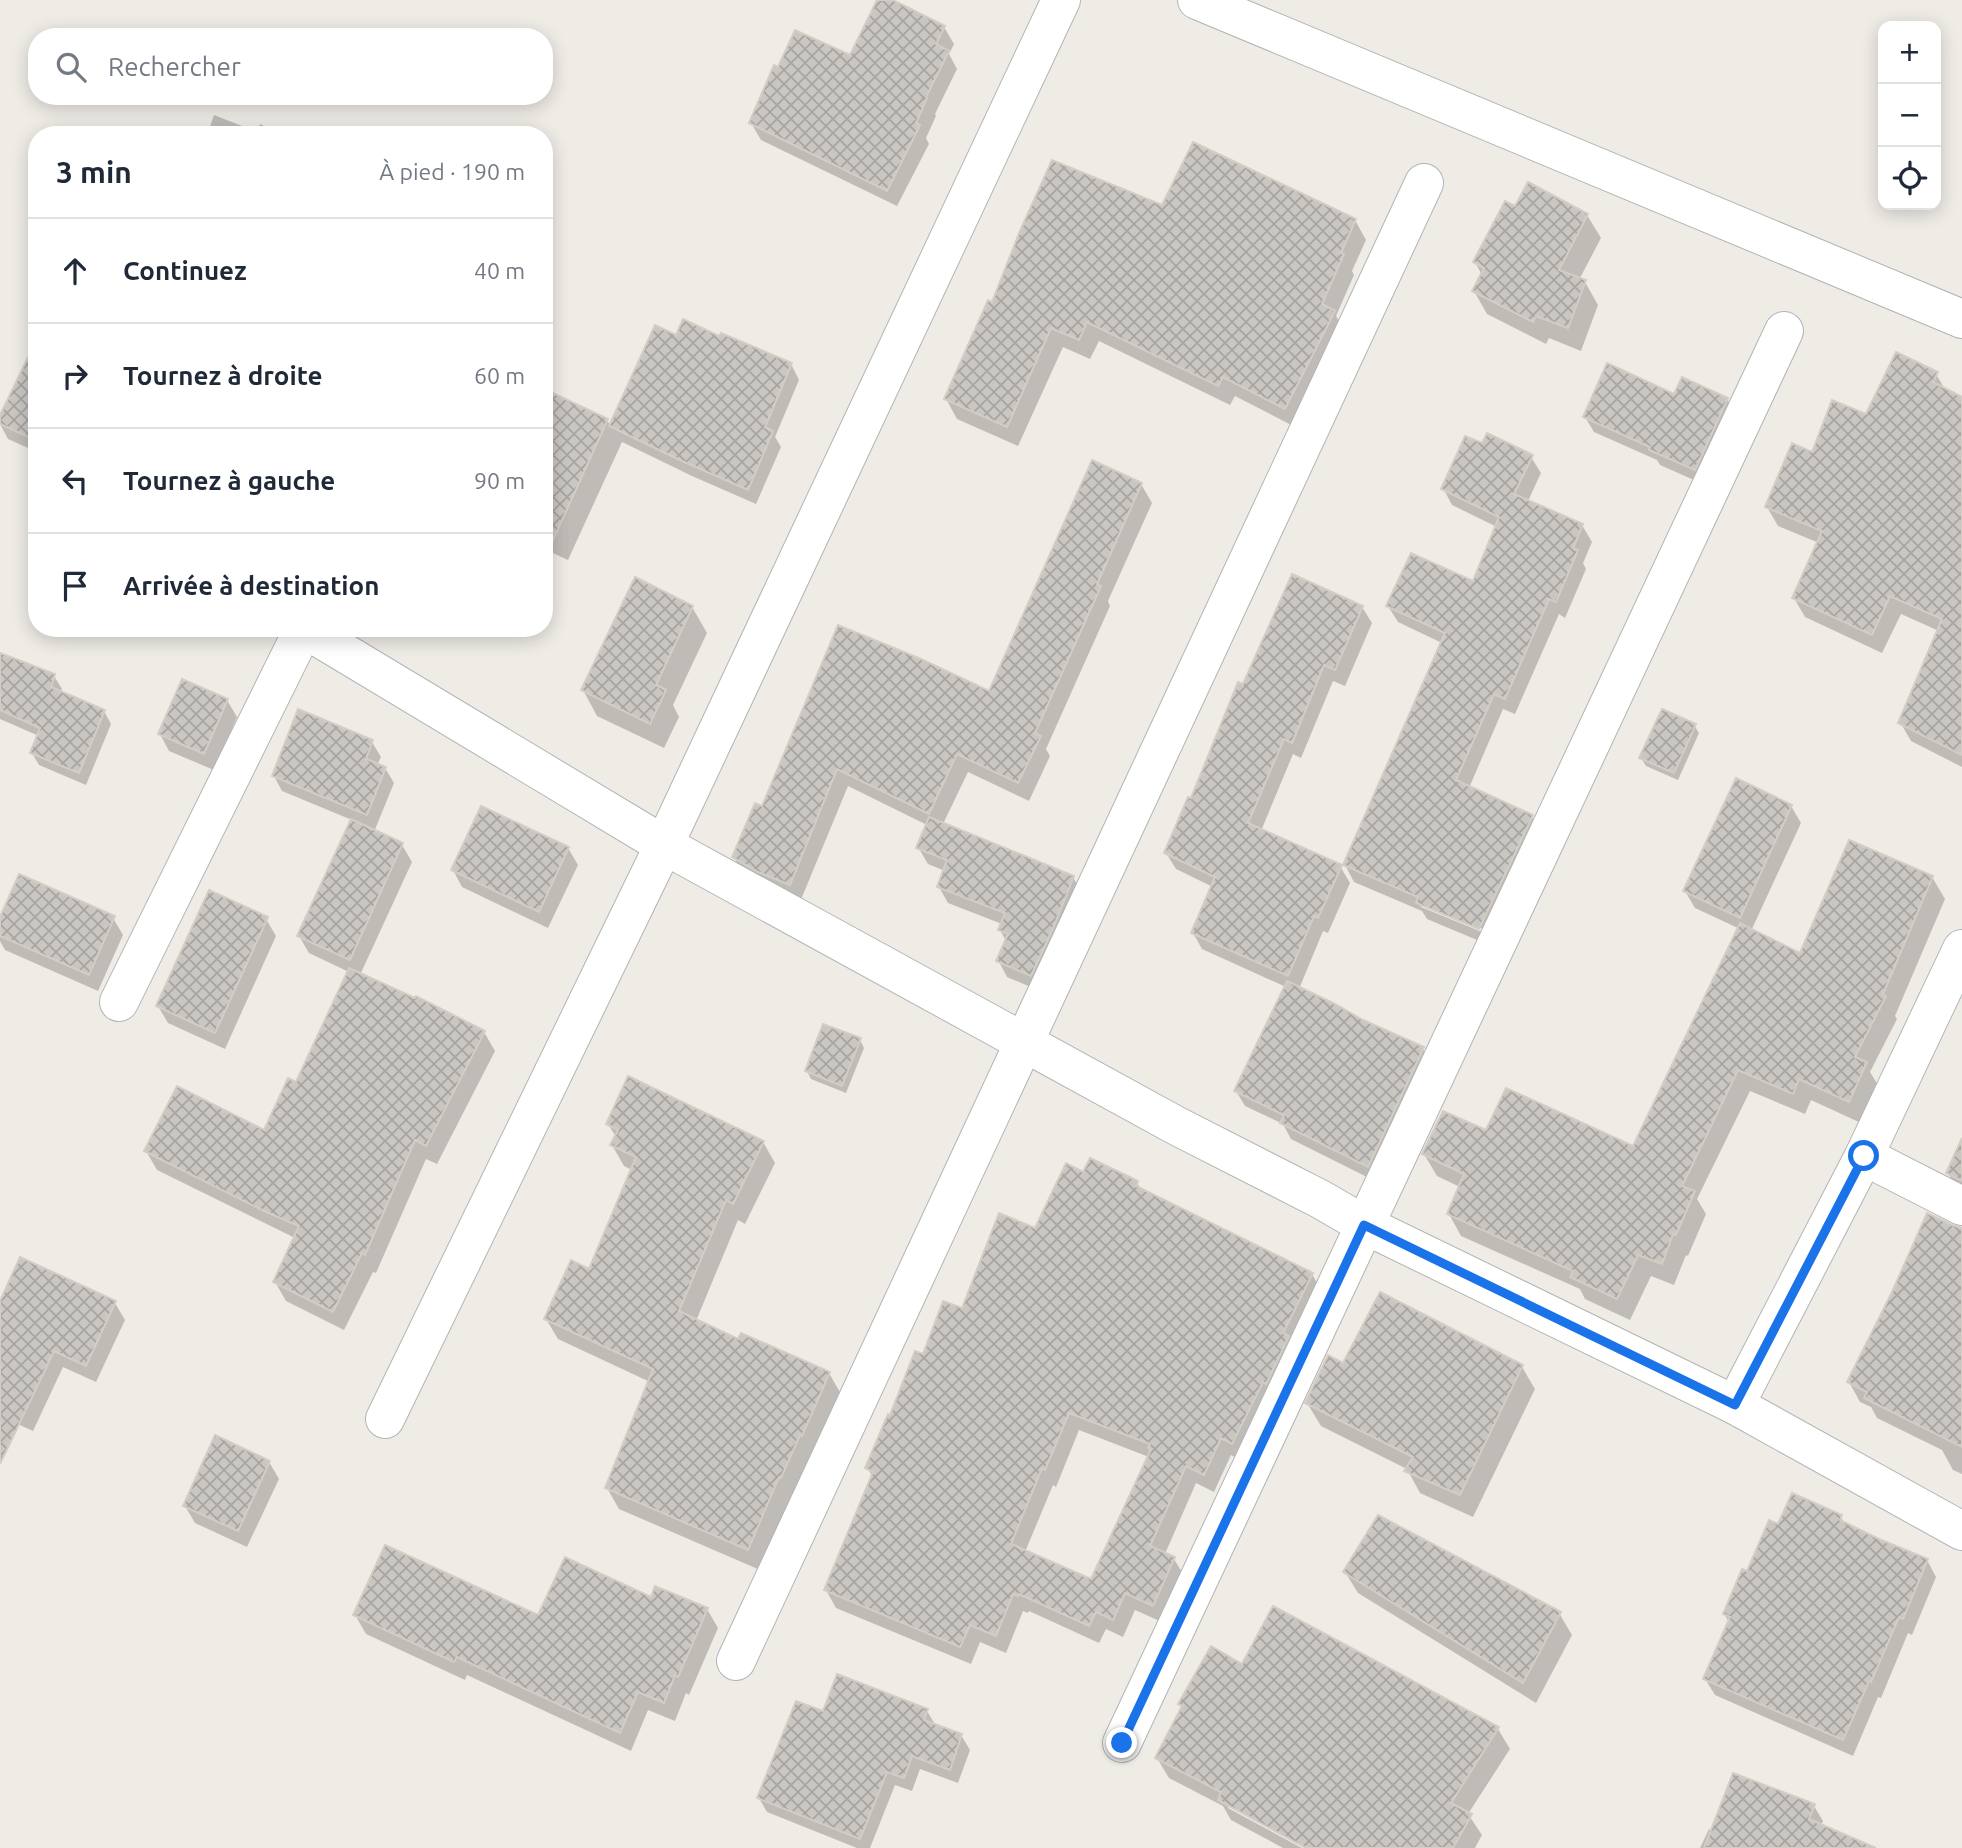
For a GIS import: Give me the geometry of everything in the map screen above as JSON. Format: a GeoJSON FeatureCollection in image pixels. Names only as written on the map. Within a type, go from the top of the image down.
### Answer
{"type":"FeatureCollection","features":[{"type":"Feature","properties":{"kind":"street"},"geometry":{"type":"LineString","coordinates":[[385,1419],[664,845],[1061,0]]}},
{"type":"Feature","properties":{"kind":"street"},"geometry":{"type":"LineString","coordinates":[[1197,0],[1962,319]]}},
{"type":"Feature","properties":{"kind":"street"},"geometry":{"type":"LineString","coordinates":[[736,1661],[1424,183]]}},
{"type":"Feature","properties":{"kind":"street"},"geometry":{"type":"LineString","coordinates":[[1122,1743],[1784,331]]}},
{"type":"Feature","properties":{"kind":"street"},"geometry":{"type":"LineString","coordinates":[[119,1002],[299,637]]}},
{"type":"Feature","properties":{"kind":"street"},"geometry":{"type":"LineString","coordinates":[[318,637],[664,845],[1175,1125],[1320,1199],[1364,1225],[1735,1405],[1962,1531]]}},
{"type":"Feature","properties":{"kind":"street"},"geometry":{"type":"LineString","coordinates":[[1735,1405],[1864,1156],[1962,949]]}},
{"type":"Feature","properties":{"kind":"street"},"geometry":{"type":"LineString","coordinates":[[1864,1156],[1962,1206]]}},
{"type":"Feature","properties":{"kind":"building"},"geometry":{"type":"Polygon","coordinates":[[[877,0],[893,0],[945,26],[936,44],[949,51],[926,97],[916,123],[920,125],[887,191],[749,123],[774,65],[778,67],[795,30],[850,55],[877,0]]]}},
{"type":"Feature","properties":{"kind":"building"},"geometry":{"type":"Polygon","coordinates":[[[1193,142],[1356,219],[1322,304],[1335,311],[1285,409],[1223,377],[1218,386],[1087,322],[1079,340],[1051,328],[1007,427],[944,399],[988,300],[992,302],[1052,160],[1162,205],[1193,142]]]}},
{"type":"Feature","properties":{"kind":"building"},"geometry":{"type":"Polygon","coordinates":[[[1528,182],[1588,214],[1559,270],[1586,280],[1568,328],[1536,316],[1533,322],[1472,291],[1484,268],[1473,262],[1505,201],[1515,206],[1528,182]]]}},
{"type":"Feature","properties":{"kind":"building"},"geometry":{"type":"Polygon","coordinates":[[[683,319],[719,336],[721,333],[792,363],[765,427],[773,431],[748,490],[609,426],[655,325],[676,335],[683,319]]]}},
{"type":"Feature","properties":{"kind":"building"},"geometry":{"type":"Polygon","coordinates":[[[1896,352],[1938,372],[1933,382],[1962,397],[1962,755],[1898,723],[1942,619],[1890,596],[1872,635],[1792,598],[1822,531],[1765,507],[1792,443],[1812,452],[1832,400],[1866,414],[1896,352]]]}},
{"type":"Feature","properties":{"kind":"building"},"geometry":{"type":"Polygon","coordinates":[[[28,357],[28,437],[0,424],[0,415],[28,357]]]}},
{"type":"Feature","properties":{"kind":"building"},"geometry":{"type":"Polygon","coordinates":[[[1607,363],[1674,394],[1682,377],[1728,398],[1695,470],[1583,417],[1607,363]]]}},
{"type":"Feature","properties":{"kind":"building"},"geometry":{"type":"Polygon","coordinates":[[[553,393],[608,419],[553,540],[553,393]]]}},
{"type":"Feature","properties":{"kind":"building"},"geometry":{"type":"Polygon","coordinates":[[[1487,433],[1533,455],[1514,494],[1583,524],[1573,548],[1578,550],[1556,602],[1549,599],[1505,699],[1494,694],[1456,780],[1533,815],[1479,929],[1416,903],[1418,897],[1343,865],[1445,633],[1386,606],[1411,553],[1473,581],[1499,517],[1441,489],[1465,436],[1482,443],[1487,433]]]}},
{"type":"Feature","properties":{"kind":"building"},"geometry":{"type":"Polygon","coordinates":[[[1092,460],[1142,483],[1097,584],[1101,586],[1035,733],[1041,736],[1018,783],[957,754],[929,814],[837,769],[790,885],[758,872],[732,857],[755,803],[762,806],[838,625],[989,691],[1092,460]]]}},
{"type":"Feature","properties":{"kind":"building"},"geometry":{"type":"Polygon","coordinates":[[[1292,574],[1363,606],[1335,670],[1324,665],[1292,743],[1284,739],[1248,823],[1342,865],[1318,918],[1314,916],[1288,976],[1191,933],[1215,877],[1164,853],[1188,797],[1191,798],[1238,682],[1243,684],[1292,574]]]}},
{"type":"Feature","properties":{"kind":"building"},"geometry":{"type":"Polygon","coordinates":[[[635,577],[693,606],[656,685],[666,690],[650,724],[581,690],[635,577]]]}},
{"type":"Feature","properties":{"kind":"building"},"geometry":{"type":"Polygon","coordinates":[[[0,653],[55,674],[51,687],[105,710],[79,773],[30,753],[40,728],[0,710],[0,653]]]}},
{"type":"Feature","properties":{"kind":"building"},"geometry":{"type":"Polygon","coordinates":[[[182,679],[228,699],[204,754],[158,734],[182,679]]]}},
{"type":"Feature","properties":{"kind":"building"},"geometry":{"type":"Polygon","coordinates":[[[298,709],[373,740],[366,759],[386,767],[367,815],[272,776],[298,709]]]}},
{"type":"Feature","properties":{"kind":"building"},"geometry":{"type":"Polygon","coordinates":[[[1662,709],[1696,724],[1674,773],[1639,758],[1662,709]]]}},
{"type":"Feature","properties":{"kind":"building"},"geometry":{"type":"Polygon","coordinates":[[[1736,778],[1792,805],[1740,918],[1683,891],[1736,778]]]}},
{"type":"Feature","properties":{"kind":"building"},"geometry":{"type":"Polygon","coordinates":[[[481,806],[569,847],[539,912],[451,870],[481,806]]]}},
{"type":"Feature","properties":{"kind":"building"},"geometry":{"type":"Polygon","coordinates":[[[929,817],[1074,876],[1031,976],[996,961],[1008,934],[998,930],[1005,913],[937,887],[947,860],[916,848],[929,817]]]}},
{"type":"Feature","properties":{"kind":"building"},"geometry":{"type":"Polygon","coordinates":[[[351,819],[403,843],[350,960],[297,936],[351,819]]]}},
{"type":"Feature","properties":{"kind":"building"},"geometry":{"type":"Polygon","coordinates":[[[1849,840],[1933,876],[1883,994],[1886,996],[1855,1057],[1867,1062],[1849,1102],[1799,1079],[1793,1094],[1738,1070],[1682,1186],[1695,1191],[1676,1235],[1673,1234],[1662,1264],[1638,1255],[1617,1299],[1570,1277],[1573,1271],[1447,1214],[1464,1174],[1422,1154],[1443,1111],[1486,1130],[1506,1088],[1633,1146],[1740,923],[1800,953],[1849,840]]]}},
{"type":"Feature","properties":{"kind":"building"},"geometry":{"type":"Polygon","coordinates":[[[19,874],[115,916],[89,975],[0,936],[0,917],[19,874]]]}},
{"type":"Feature","properties":{"kind":"building"},"geometry":{"type":"Polygon","coordinates":[[[209,890],[268,917],[215,1033],[156,1006],[209,890]]]}},
{"type":"Feature","properties":{"kind":"building"},"geometry":{"type":"Polygon","coordinates":[[[349,968],[415,998],[416,996],[485,1031],[426,1146],[415,1140],[365,1255],[362,1253],[333,1312],[273,1282],[299,1226],[144,1151],[177,1086],[264,1130],[288,1078],[296,1082],[349,968]]]}},
{"type":"Feature","properties":{"kind":"building"},"geometry":{"type":"Polygon","coordinates":[[[1287,981],[1363,1020],[1424,1047],[1368,1167],[1280,1123],[1284,1115],[1234,1091],[1287,981]]]}},
{"type":"Feature","properties":{"kind":"building"},"geometry":{"type":"Polygon","coordinates":[[[823,1024],[861,1038],[842,1086],[805,1071],[823,1024]]]}},
{"type":"Feature","properties":{"kind":"building"},"geometry":{"type":"Polygon","coordinates":[[[628,1076],[764,1141],[733,1204],[726,1200],[679,1311],[738,1339],[741,1333],[830,1372],[802,1436],[800,1435],[781,1478],[779,1477],[748,1550],[605,1488],[653,1369],[544,1319],[571,1260],[589,1269],[636,1157],[610,1145],[618,1130],[606,1124],[628,1076]]]}},
{"type":"Feature","properties":{"kind":"building"},"geometry":{"type":"Polygon","coordinates":[[[1962,1138],[1962,1181],[1946,1173],[1962,1138]]]}},
{"type":"Feature","properties":{"kind":"building"},"geometry":{"type":"Polygon","coordinates":[[[1090,1158],[1138,1181],[1136,1186],[1313,1273],[1283,1333],[1289,1336],[1232,1444],[1221,1438],[1204,1475],[1186,1466],[1150,1546],[1175,1557],[1153,1606],[1125,1593],[1113,1620],[1096,1612],[1089,1626],[1019,1594],[1013,1594],[996,1636],[970,1625],[960,1647],[824,1590],[873,1472],[865,1468],[888,1414],[890,1415],[915,1351],[923,1354],[943,1301],[962,1308],[999,1213],[1035,1228],[1066,1163],[1083,1172],[1090,1158]],[[1069,1413],[1045,1470],[1042,1468],[1011,1544],[1091,1579],[1151,1449],[1148,1448],[1150,1444],[1069,1413]]]}},
{"type":"Feature","properties":{"kind":"building"},"geometry":{"type":"Polygon","coordinates":[[[1927,1213],[1962,1228],[1962,1447],[1864,1398],[1867,1392],[1847,1382],[1892,1292],[1927,1213]]]}},
{"type":"Feature","properties":{"kind":"building"},"geometry":{"type":"Polygon","coordinates":[[[20,1257],[116,1301],[86,1366],[54,1351],[0,1464],[0,1301],[20,1257]]]}},
{"type":"Feature","properties":{"kind":"building"},"geometry":{"type":"Polygon","coordinates":[[[1380,1292],[1523,1365],[1460,1495],[1404,1471],[1413,1457],[1305,1403],[1328,1355],[1343,1363],[1380,1292]]]}},
{"type":"Feature","properties":{"kind":"building"},"geometry":{"type":"Polygon","coordinates":[[[215,1435],[270,1461],[238,1531],[183,1506],[215,1435]]]}},
{"type":"Feature","properties":{"kind":"building"},"geometry":{"type":"Polygon","coordinates":[[[1792,1493],[1842,1515],[1840,1520],[1879,1539],[1928,1559],[1903,1619],[1899,1617],[1843,1740],[1703,1679],[1730,1617],[1723,1614],[1742,1569],[1747,1571],[1769,1520],[1778,1524],[1792,1493]]]}},
{"type":"Feature","properties":{"kind":"building"},"geometry":{"type":"Polygon","coordinates":[[[1378,1515],[1561,1612],[1523,1683],[1343,1572],[1378,1515]]]}},
{"type":"Feature","properties":{"kind":"building"},"geometry":{"type":"Polygon","coordinates":[[[385,1545],[538,1615],[565,1557],[651,1597],[655,1586],[708,1608],[664,1703],[638,1692],[620,1733],[457,1657],[454,1662],[353,1615],[385,1545]]]}},
{"type":"Feature","properties":{"kind":"building"},"geometry":{"type":"Polygon","coordinates":[[[1273,1606],[1499,1727],[1451,1803],[1472,1814],[1453,1848],[1306,1848],[1218,1800],[1221,1792],[1155,1758],[1182,1706],[1178,1704],[1211,1646],[1242,1664],[1273,1606]]]}},
{"type":"Feature","properties":{"kind":"building"},"geometry":{"type":"Polygon","coordinates":[[[837,1674],[928,1709],[924,1720],[962,1734],[950,1770],[912,1756],[904,1778],[887,1772],[860,1839],[757,1798],[796,1701],[823,1711],[837,1674]]]}},
{"type":"Feature","properties":{"kind":"building"},"geometry":{"type":"Polygon","coordinates":[[[1733,1773],[1815,1804],[1809,1819],[1876,1848],[1704,1848],[1733,1773]]]}},
{"type":"Feature","properties":{"kind":"route"},"geometry":{"type":"LineString","coordinates":[[1122,1743],[1364,1225],[1735,1405],[1864,1156]]}}]}
